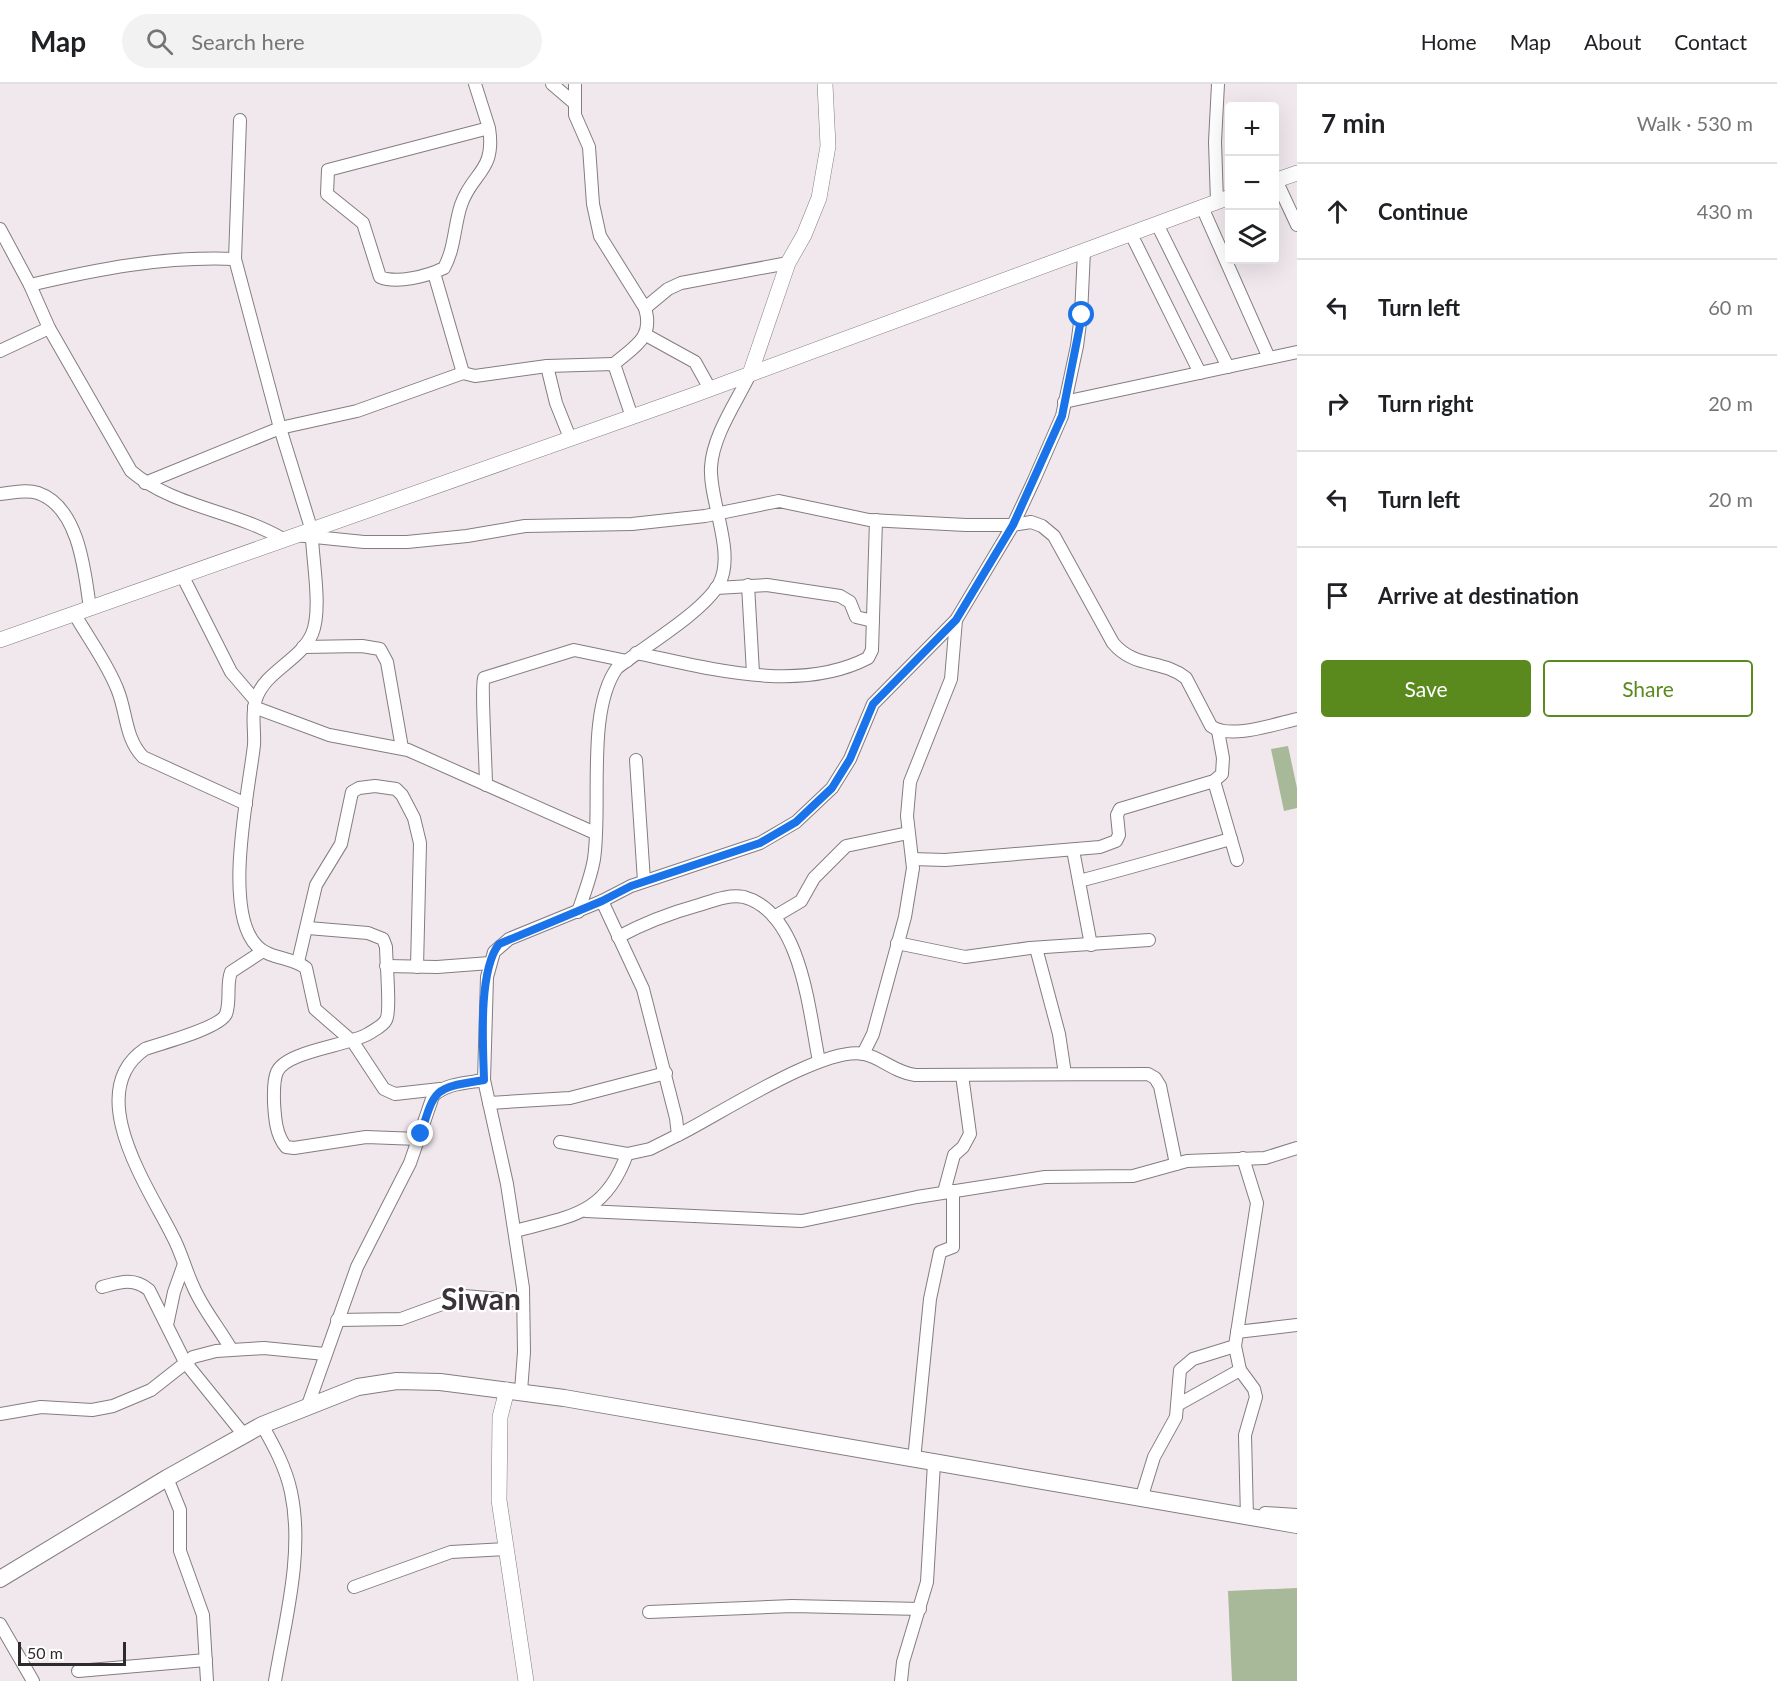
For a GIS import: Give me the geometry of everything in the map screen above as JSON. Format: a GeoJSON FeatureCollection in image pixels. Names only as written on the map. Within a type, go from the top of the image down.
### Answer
{"type":"FeatureCollection","features":[{"type":"Feature","properties":{"kind":"main road"},"geometry":{"type":"LineString","coordinates":[[0,1579],[166,1478],[262,1425],[358,1387],[397,1381],[440,1382],[514,1391],[1297,1525]]}},
{"type":"Feature","properties":{"kind":"street"},"geometry":{"type":"LineString","coordinates":[[475,84],[489,128],[492,146],[482,174],[464,197],[449,258],[444,268],[434,273],[397,279],[380,277],[363,223],[327,194],[328,170],[489,128]]}},
{"type":"Feature","properties":{"kind":"street"},"geometry":{"type":"LineString","coordinates":[[552,84],[573,102]]}},
{"type":"Feature","properties":{"kind":"street"},"geometry":{"type":"LineString","coordinates":[[145,483],[280,428],[348,414],[463,373],[475,376],[547,366],[614,364],[646,335],[649,322],[645,308],[600,236],[593,204],[588,147],[575,115],[573,102],[575,84]]}},
{"type":"Feature","properties":{"kind":"street"},"geometry":{"type":"LineString","coordinates":[[578,912],[592,869],[600,727],[604,694],[609,679],[631,657],[692,611],[716,588],[724,564],[712,483],[712,456],[750,374],[788,263],[804,236],[819,198],[828,146],[825,84]]}},
{"type":"Feature","properties":{"kind":"street"},"geometry":{"type":"LineString","coordinates":[[312,533],[1223,200],[1215,142],[1218,84]]}},
{"type":"Feature","properties":{"kind":"street"},"geometry":{"type":"LineString","coordinates":[[240,120],[234,259],[280,428],[312,533],[315,615],[312,633],[303,647],[267,681],[255,704],[254,741],[238,860],[248,934],[263,951],[298,962],[309,974],[315,1009],[353,1042],[384,1089],[395,1094],[440,1089],[484,1080]]}},
{"type":"Feature","properties":{"kind":"street"},"geometry":{"type":"LineString","coordinates":[[1279,179],[1297,172]]}},
{"type":"Feature","properties":{"kind":"street"},"geometry":{"type":"LineString","coordinates":[[1279,189],[1297,225]]}},
{"type":"Feature","properties":{"kind":"street"},"geometry":{"type":"LineString","coordinates":[[1202,207],[1269,358]]}},
{"type":"Feature","properties":{"kind":"street"},"geometry":{"type":"LineString","coordinates":[[1157,224],[1228,367]]}},
{"type":"Feature","properties":{"kind":"street"},"geometry":{"type":"LineString","coordinates":[[0,229],[30,285],[49,328],[131,471],[145,483],[170,496],[288,536]]}},
{"type":"Feature","properties":{"kind":"street"},"geometry":{"type":"LineString","coordinates":[[1131,234],[1200,373]]}},
{"type":"Feature","properties":{"kind":"street"},"geometry":{"type":"LineString","coordinates":[[526,1681],[499,1500],[497,1461],[500,1416],[514,1391],[524,1301],[515,1231],[484,1080],[484,1024],[490,963],[499,944],[578,912],[644,881],[746,849],[779,834],[796,822],[832,788],[843,773],[866,719],[880,695],[956,620],[1013,525],[1055,435],[1064,402],[1082,315],[1084,251]]}},
{"type":"Feature","properties":{"kind":"street"},"geometry":{"type":"LineString","coordinates":[[30,285],[87,272],[161,260],[234,259]]}},
{"type":"Feature","properties":{"kind":"street"},"geometry":{"type":"LineString","coordinates":[[645,308],[668,289],[681,283],[788,263]]}},
{"type":"Feature","properties":{"kind":"street"},"geometry":{"type":"LineString","coordinates":[[434,273],[463,373]]}},
{"type":"Feature","properties":{"kind":"street"},"geometry":{"type":"LineString","coordinates":[[0,351],[49,328]]}},
{"type":"Feature","properties":{"kind":"street"},"geometry":{"type":"LineString","coordinates":[[646,335],[695,362],[710,389]]}},
{"type":"Feature","properties":{"kind":"street"},"geometry":{"type":"LineString","coordinates":[[1064,402],[1297,352]]}},
{"type":"Feature","properties":{"kind":"street"},"geometry":{"type":"LineString","coordinates":[[614,364],[632,417]]}},
{"type":"Feature","properties":{"kind":"street"},"geometry":{"type":"LineString","coordinates":[[547,366],[556,403],[570,438]]}},
{"type":"Feature","properties":{"kind":"street"},"geometry":{"type":"LineString","coordinates":[[0,494],[36,492],[51,500],[60,509],[83,558],[90,609]]}},
{"type":"Feature","properties":{"kind":"street"},"geometry":{"type":"LineString","coordinates":[[0,640],[288,536],[312,533],[407,542],[467,536],[525,526],[632,524],[717,514],[779,501],[876,520],[1013,525],[1031,522],[1042,525],[1054,536],[1113,643],[1132,660],[1170,669],[1186,678],[1211,726],[1218,731],[1237,732],[1297,719]]}},
{"type":"Feature","properties":{"kind":"street"},"geometry":{"type":"LineString","coordinates":[[486,785],[485,720],[481,684],[484,678],[574,650],[704,668],[753,673],[818,675],[860,663],[868,658],[872,650],[876,520]]}},
{"type":"Feature","properties":{"kind":"street"},"geometry":{"type":"LineString","coordinates":[[182,575],[226,662],[255,704],[329,735],[402,748],[595,833]]}},
{"type":"Feature","properties":{"kind":"street"},"geometry":{"type":"LineString","coordinates":[[716,588],[748,585],[840,596],[850,602],[856,617],[873,621]]}},
{"type":"Feature","properties":{"kind":"street"},"geometry":{"type":"LineString","coordinates":[[748,585],[753,673]]}},
{"type":"Feature","properties":{"kind":"street"},"geometry":{"type":"LineString","coordinates":[[74,613],[118,690],[128,732],[136,750],[142,757],[246,804]]}},
{"type":"Feature","properties":{"kind":"street"},"geometry":{"type":"LineString","coordinates":[[863,1054],[873,1034],[912,882],[908,833],[910,782],[951,679],[956,620]]}},
{"type":"Feature","properties":{"kind":"street"},"geometry":{"type":"LineString","coordinates":[[303,647],[362,646],[380,649],[387,662],[402,748]]}},
{"type":"Feature","properties":{"kind":"street"},"geometry":{"type":"LineString","coordinates":[[912,860],[945,860],[1100,848],[1116,841],[1119,835],[1117,815],[1120,809],[1214,781],[1223,768],[1218,731]]}},
{"type":"Feature","properties":{"kind":"street"},"geometry":{"type":"LineString","coordinates":[[636,760],[644,881]]}},
{"type":"Feature","properties":{"kind":"street"},"geometry":{"type":"LineString","coordinates":[[1214,781],[1238,860]]}},
{"type":"Feature","properties":{"kind":"street"},"geometry":{"type":"LineString","coordinates":[[298,962],[320,876],[341,843],[345,832],[351,792],[359,788],[375,786],[396,789],[407,803],[419,835],[417,967]]}},
{"type":"Feature","properties":{"kind":"street"},"geometry":{"type":"LineString","coordinates":[[774,917],[801,902],[814,878],[836,853],[846,846],[908,833]]}},
{"type":"Feature","properties":{"kind":"street"},"geometry":{"type":"LineString","coordinates":[[1079,881],[1138,867],[1173,854],[1231,839]]}},
{"type":"Feature","properties":{"kind":"street"},"geometry":{"type":"LineString","coordinates":[[1073,850],[1091,945]]}},
{"type":"Feature","properties":{"kind":"street"},"geometry":{"type":"LineString","coordinates":[[618,937],[657,917],[733,897],[744,897],[754,902],[783,927],[796,955],[819,1061]]}},
{"type":"Feature","properties":{"kind":"street"},"geometry":{"type":"LineString","coordinates":[[602,901],[643,989],[666,1073],[678,1135]]}},
{"type":"Feature","properties":{"kind":"street"},"geometry":{"type":"LineString","coordinates":[[308,928],[379,935],[386,947],[388,1017],[386,1022],[353,1042],[299,1055],[282,1064],[277,1071],[274,1093],[275,1116],[281,1141],[286,1147],[294,1148],[366,1137],[419,1139]]}},
{"type":"Feature","properties":{"kind":"street"},"geometry":{"type":"LineString","coordinates":[[897,943],[965,957],[1036,948],[1149,940]]}},
{"type":"Feature","properties":{"kind":"street"},"geometry":{"type":"LineString","coordinates":[[1036,948],[1059,1034],[1065,1074]]}},
{"type":"Feature","properties":{"kind":"street"},"geometry":{"type":"LineString","coordinates":[[231,1349],[200,1300],[169,1228],[134,1164],[120,1106],[122,1080],[130,1061],[146,1049],[219,1023],[227,1010],[231,972],[263,951]]}},
{"type":"Feature","properties":{"kind":"street"},"geometry":{"type":"LineString","coordinates":[[386,966],[417,967],[490,963]]}},
{"type":"Feature","properties":{"kind":"street"},"geometry":{"type":"LineString","coordinates":[[560,1142],[627,1154],[651,1149],[819,1061],[863,1054],[903,1073],[962,1075],[1140,1072],[1155,1078],[1160,1086],[1176,1164]]}},
{"type":"Feature","properties":{"kind":"street"},"geometry":{"type":"LineString","coordinates":[[489,1103],[570,1098],[666,1073]]}},
{"type":"Feature","properties":{"kind":"street"},"geometry":{"type":"LineString","coordinates":[[914,1460],[930,1299],[940,1252],[953,1247],[949,1192],[952,1160],[970,1134],[962,1075]]}},
{"type":"Feature","properties":{"kind":"street"},"geometry":{"type":"LineString","coordinates":[[308,1405],[357,1267],[390,1198],[410,1163],[433,1096],[440,1089]]}},
{"type":"Feature","properties":{"kind":"street"},"geometry":{"type":"LineString","coordinates":[[515,1231],[586,1211],[802,1221],[949,1192],[1045,1177],[1133,1176],[1205,1158],[1265,1158],[1297,1148]]}},
{"type":"Feature","properties":{"kind":"street"},"geometry":{"type":"LineString","coordinates":[[586,1211],[607,1192],[617,1177],[627,1154]]}},
{"type":"Feature","properties":{"kind":"street"},"geometry":{"type":"LineString","coordinates":[[1243,1158],[1257,1203],[1235,1346],[1240,1370],[1254,1389],[1256,1397],[1245,1435],[1247,1518]]}},
{"type":"Feature","properties":{"kind":"street"},"geometry":{"type":"LineString","coordinates":[[167,1325],[174,1292],[184,1264]]}},
{"type":"Feature","properties":{"kind":"street"},"geometry":{"type":"LineString","coordinates":[[102,1287],[131,1281],[142,1284],[154,1299],[185,1362],[244,1434]]}},
{"type":"Feature","properties":{"kind":"street"},"geometry":{"type":"LineString","coordinates":[[337,1320],[401,1319],[464,1296],[524,1301]]}},
{"type":"Feature","properties":{"kind":"street"},"geometry":{"type":"LineString","coordinates":[[1237,1332],[1297,1325]]}},
{"type":"Feature","properties":{"kind":"street"},"geometry":{"type":"LineString","coordinates":[[1141,1499],[1150,1467],[1173,1427],[1179,1404],[1180,1370],[1184,1364],[1235,1346]]}},
{"type":"Feature","properties":{"kind":"street"},"geometry":{"type":"LineString","coordinates":[[0,1414],[41,1407],[86,1410],[113,1406],[151,1390],[185,1362],[204,1353],[264,1348],[325,1354]]}},
{"type":"Feature","properties":{"kind":"street"},"geometry":{"type":"LineString","coordinates":[[1179,1404],[1240,1370]]}},
{"type":"Feature","properties":{"kind":"street"},"geometry":{"type":"LineString","coordinates":[[262,1425],[282,1463],[294,1510],[293,1569],[275,1681]]}},
{"type":"Feature","properties":{"kind":"street"},"geometry":{"type":"LineString","coordinates":[[901,1681],[903,1662],[927,1582],[934,1463]]}},
{"type":"Feature","properties":{"kind":"street"},"geometry":{"type":"LineString","coordinates":[[166,1478],[180,1510],[180,1551],[203,1616],[207,1681]]}},
{"type":"Feature","properties":{"kind":"street"},"geometry":{"type":"LineString","coordinates":[[1247,1518],[1255,1512],[1297,1515]]}},
{"type":"Feature","properties":{"kind":"street"},"geometry":{"type":"LineString","coordinates":[[354,1587],[451,1552],[506,1549]]}},
{"type":"Feature","properties":{"kind":"street"},"geometry":{"type":"LineString","coordinates":[[649,1612],[792,1606],[920,1609]]}},
{"type":"Feature","properties":{"kind":"street"},"geometry":{"type":"LineString","coordinates":[[0,1624],[33,1681]]}},
{"type":"Feature","properties":{"kind":"street"},"geometry":{"type":"LineString","coordinates":[[78,1671],[206,1660]]}},
{"type":"Feature","properties":{"kind":"building"},"geometry":{"type":"Polygon","coordinates":[[[1288,746],[1297,788],[1297,808],[1284,811],[1271,749],[1288,746]]]}},
{"type":"Feature","properties":{"kind":"building"},"geometry":{"type":"Polygon","coordinates":[[[1297,1588],[1297,1681],[1232,1681],[1228,1591],[1297,1588]]]}},
{"type":"Feature","properties":{"kind":"district","name":"Siwan"},"geometry":{"type":"Point","coordinates":[481,1298]}},
{"type":"Feature","properties":{"kind":"route"},"geometry":{"type":"LineString","coordinates":[[421,1134],[433,1096],[440,1089],[484,1080],[487,977],[494,952],[499,944],[649,879],[760,843],[796,822],[832,788],[850,759],[873,704],[956,620],[1013,525],[1062,416],[1082,315]]}}]}
